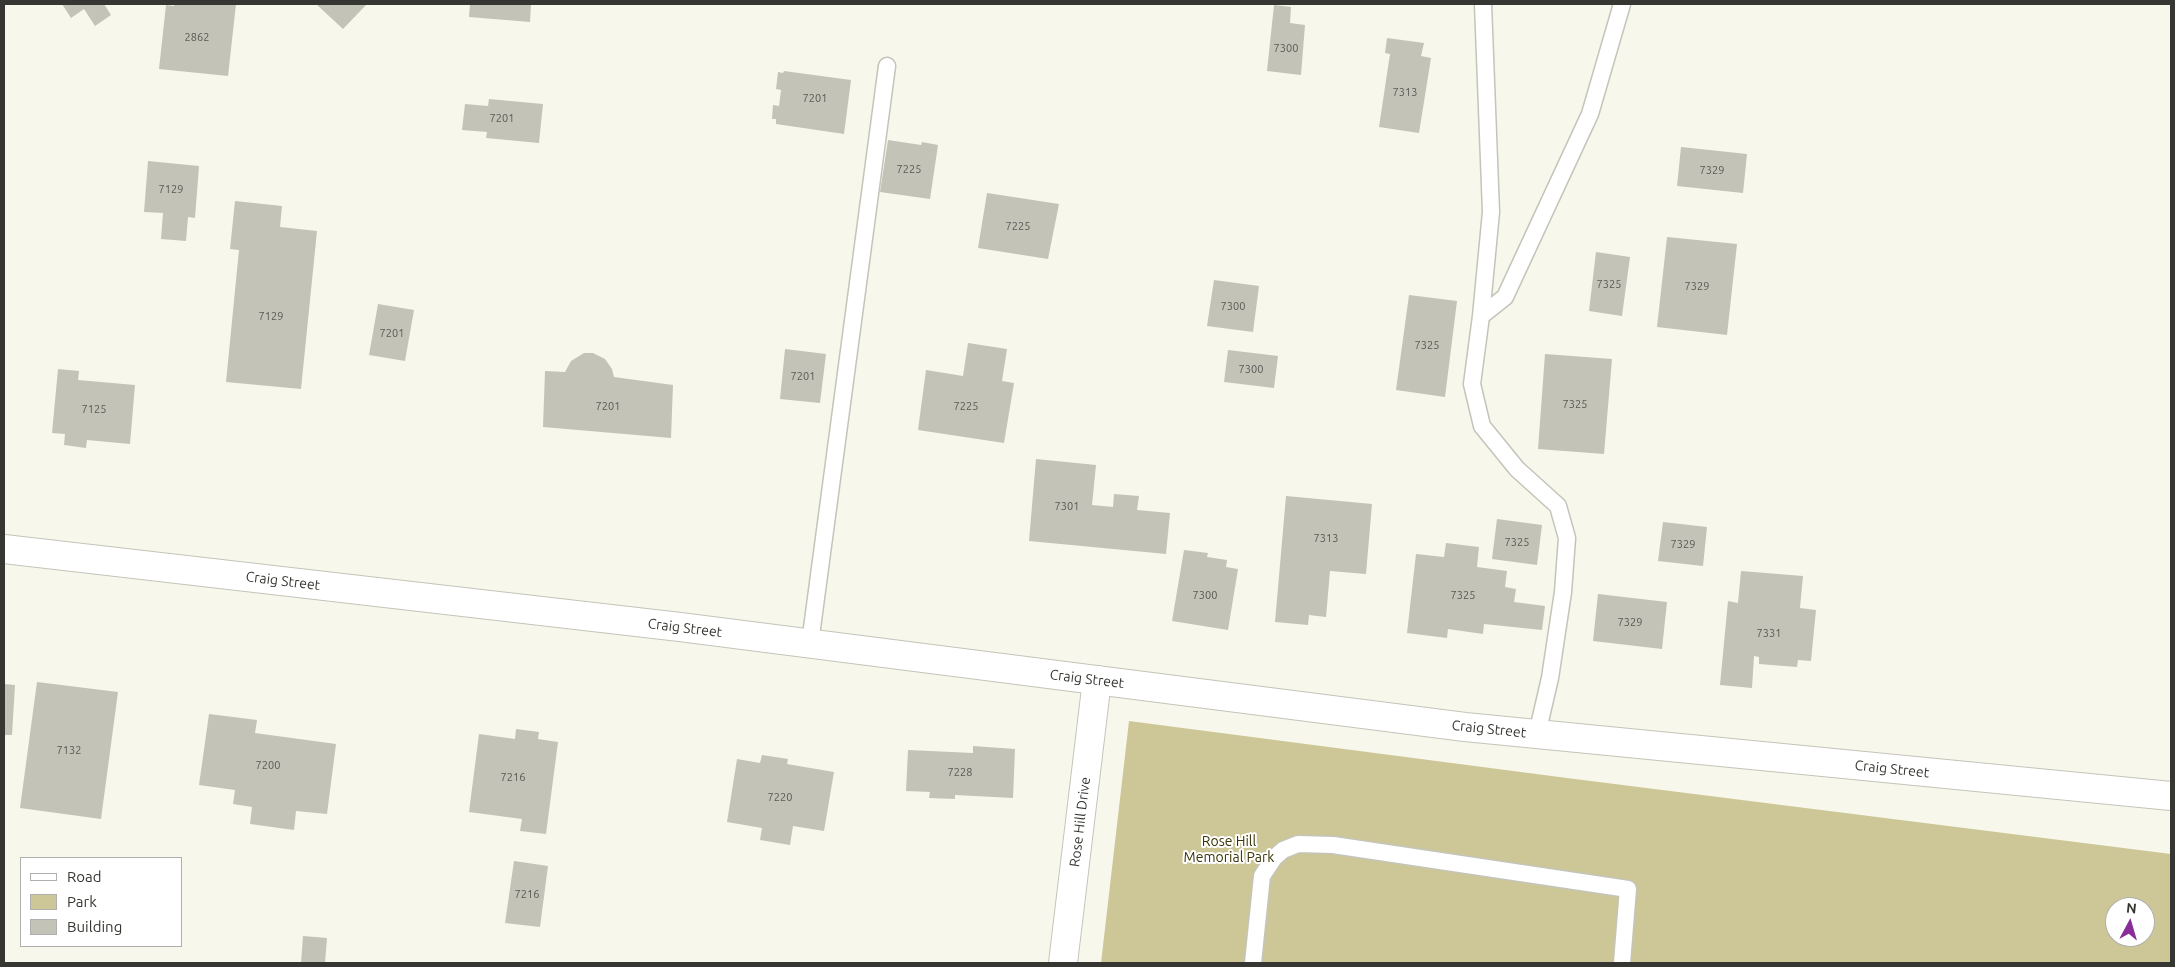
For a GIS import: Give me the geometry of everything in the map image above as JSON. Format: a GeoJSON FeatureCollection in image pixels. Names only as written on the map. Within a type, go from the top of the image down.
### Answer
{"type":"FeatureCollection","features":[{"type":"Feature","properties":{"kind":"street","name":"Craig Street"},"geometry":{"type":"LineString","coordinates":[[4,549],[810,643],[1465,727],[2171,796]]}},
{"type":"Feature","properties":{"kind":"street","name":"Rose Hill Drive"},"geometry":{"type":"LineString","coordinates":[[1063,963],[1097,680]]}},
{"type":"Feature","properties":{"kind":"lane"},"geometry":{"type":"LineString","coordinates":[[1482,4],[1491,212],[1472,384],[1482,426],[1517,468],[1558,506],[1567,538],[1563,592],[1550,678],[1537,734]]}},
{"type":"Feature","properties":{"kind":"lane"},"geometry":{"type":"LineString","coordinates":[[1481,316],[1505,297],[1578,141],[1590,114],[1622,4]]}},
{"type":"Feature","properties":{"kind":"lane"},"geometry":{"type":"LineString","coordinates":[[810,643],[888,66]]}},
{"type":"Feature","properties":{"kind":"lane"},"geometry":{"type":"LineString","coordinates":[[1253,963],[1262,876],[1274,858],[1283,850],[1298,844],[1333,845],[1628,889],[1622,963]]}},
{"type":"Feature","properties":{"kind":"green space","name":"Rose Hill Memorial Park"},"geometry":{"type":"Polygon","coordinates":[[[1129,721],[2171,854],[2171,963],[1101,963],[1129,721]]]}},
{"type":"Feature","properties":{"kind":"building"},"geometry":{"type":"Polygon","coordinates":[[[62,4],[104,4],[111,15],[95,26],[84,9],[71,18],[62,4]]]}},
{"type":"Feature","properties":{"kind":"building"},"geometry":{"type":"Polygon","coordinates":[[[174,4],[236,4],[228,76],[159,69],[166,5],[174,6],[174,4]]]}},
{"type":"Feature","properties":{"kind":"building"},"geometry":{"type":"Polygon","coordinates":[[[316,4],[364,4],[366,5],[343,29],[316,4]]]}},
{"type":"Feature","properties":{"kind":"building"},"geometry":{"type":"Polygon","coordinates":[[[470,4],[531,4],[530,22],[469,17],[470,4]]]}},
{"type":"Feature","properties":{"kind":"building"},"geometry":{"type":"Polygon","coordinates":[[[1274,5],[1291,7],[1290,23],[1305,25],[1301,75],[1267,71],[1274,5]]]}},
{"type":"Feature","properties":{"kind":"building"},"geometry":{"type":"Polygon","coordinates":[[[1387,38],[1424,43],[1421,56],[1431,58],[1419,133],[1379,127],[1390,54],[1385,53],[1387,38]]]}},
{"type":"Feature","properties":{"kind":"building"},"geometry":{"type":"Polygon","coordinates":[[[784,71],[851,80],[844,134],[776,124],[776,119],[772,119],[773,105],[779,106],[781,90],[776,89],[778,72],[783,73],[784,71]]]}},
{"type":"Feature","properties":{"kind":"building"},"geometry":{"type":"Polygon","coordinates":[[[489,99],[543,104],[539,143],[486,138],[487,132],[462,130],[465,104],[488,106],[489,99]]]}},
{"type":"Feature","properties":{"kind":"building"},"geometry":{"type":"Polygon","coordinates":[[[888,140],[921,145],[922,142],[938,145],[930,199],[880,192],[888,140]]]}},
{"type":"Feature","properties":{"kind":"building"},"geometry":{"type":"Polygon","coordinates":[[[1681,147],[1747,154],[1743,193],[1677,186],[1681,147]]]}},
{"type":"Feature","properties":{"kind":"building"},"geometry":{"type":"Polygon","coordinates":[[[148,161],[199,166],[195,218],[188,217],[186,241],[161,239],[163,213],[144,212],[148,161]]]}},
{"type":"Feature","properties":{"kind":"building"},"geometry":{"type":"Polygon","coordinates":[[[987,193],[1059,204],[1048,259],[978,248],[987,193]]]}},
{"type":"Feature","properties":{"kind":"building"},"geometry":{"type":"Polygon","coordinates":[[[235,201],[282,206],[280,227],[317,231],[301,389],[226,382],[239,250],[230,249],[235,201]]]}},
{"type":"Feature","properties":{"kind":"building"},"geometry":{"type":"Polygon","coordinates":[[[1667,237],[1737,244],[1727,335],[1657,327],[1667,237]]]}},
{"type":"Feature","properties":{"kind":"building"},"geometry":{"type":"Polygon","coordinates":[[[1596,252],[1630,257],[1622,316],[1589,311],[1596,252]]]}},
{"type":"Feature","properties":{"kind":"building"},"geometry":{"type":"Polygon","coordinates":[[[1214,280],[1259,286],[1253,332],[1207,326],[1214,280]]]}},
{"type":"Feature","properties":{"kind":"building"},"geometry":{"type":"Polygon","coordinates":[[[1409,295],[1457,301],[1445,397],[1396,390],[1409,295]]]}},
{"type":"Feature","properties":{"kind":"building"},"geometry":{"type":"Polygon","coordinates":[[[378,304],[414,310],[405,361],[369,355],[378,304]]]}},
{"type":"Feature","properties":{"kind":"building"},"geometry":{"type":"Polygon","coordinates":[[[968,343],[1007,349],[1002,381],[1014,383],[1004,443],[918,430],[926,370],[963,376],[968,343]]]}},
{"type":"Feature","properties":{"kind":"building"},"geometry":{"type":"Polygon","coordinates":[[[785,349],[826,354],[820,403],[780,399],[785,349]]]}},
{"type":"Feature","properties":{"kind":"building"},"geometry":{"type":"Polygon","coordinates":[[[1228,350],[1278,356],[1274,388],[1224,382],[1228,350]]]}},
{"type":"Feature","properties":{"kind":"building"},"geometry":{"type":"Polygon","coordinates":[[[584,353],[593,353],[605,359],[612,369],[614,377],[673,385],[671,438],[543,427],[545,371],[565,372],[571,361],[584,353]]]}},
{"type":"Feature","properties":{"kind":"building"},"geometry":{"type":"Polygon","coordinates":[[[1545,354],[1612,359],[1604,454],[1538,449],[1545,354]]]}},
{"type":"Feature","properties":{"kind":"building"},"geometry":{"type":"Polygon","coordinates":[[[58,369],[79,371],[78,380],[135,385],[130,444],[87,440],[86,448],[64,445],[65,434],[52,433],[58,369]]]}},
{"type":"Feature","properties":{"kind":"building"},"geometry":{"type":"Polygon","coordinates":[[[1036,459],[1096,465],[1092,505],[1113,507],[1114,494],[1139,496],[1137,510],[1170,513],[1166,554],[1029,541],[1036,459]]]}},
{"type":"Feature","properties":{"kind":"building"},"geometry":{"type":"Polygon","coordinates":[[[1286,496],[1372,504],[1366,574],[1330,571],[1326,617],[1309,615],[1308,625],[1275,622],[1286,496]]]}},
{"type":"Feature","properties":{"kind":"building"},"geometry":{"type":"Polygon","coordinates":[[[1497,519],[1542,525],[1537,565],[1492,559],[1497,519]]]}},
{"type":"Feature","properties":{"kind":"building"},"geometry":{"type":"Polygon","coordinates":[[[1663,522],[1707,527],[1703,566],[1658,561],[1663,522]]]}},
{"type":"Feature","properties":{"kind":"building"},"geometry":{"type":"Polygon","coordinates":[[[1446,543],[1479,547],[1477,567],[1507,571],[1505,587],[1516,589],[1514,602],[1545,606],[1542,630],[1484,624],[1483,634],[1448,629],[1447,638],[1407,633],[1416,554],[1444,557],[1446,543]]]}},
{"type":"Feature","properties":{"kind":"building"},"geometry":{"type":"Polygon","coordinates":[[[1184,550],[1208,553],[1207,557],[1227,560],[1226,567],[1238,569],[1228,630],[1172,621],[1184,550]]]}},
{"type":"Feature","properties":{"kind":"building"},"geometry":{"type":"Polygon","coordinates":[[[1741,571],[1803,576],[1800,608],[1816,610],[1811,661],[1798,660],[1797,667],[1759,664],[1759,657],[1754,656],[1752,688],[1720,685],[1728,601],[1738,603],[1741,571]]]}},
{"type":"Feature","properties":{"kind":"building"},"geometry":{"type":"Polygon","coordinates":[[[1598,594],[1667,602],[1662,649],[1593,641],[1598,594]]]}},
{"type":"Feature","properties":{"kind":"building"},"geometry":{"type":"Polygon","coordinates":[[[37,682],[118,692],[101,819],[20,808],[37,682]]]}},
{"type":"Feature","properties":{"kind":"building"},"geometry":{"type":"Polygon","coordinates":[[[4,684],[15,685],[12,735],[4,735],[4,684]]]}},
{"type":"Feature","properties":{"kind":"building"},"geometry":{"type":"Polygon","coordinates":[[[209,714],[257,720],[255,733],[336,744],[327,814],[296,811],[294,830],[250,824],[252,807],[233,804],[235,790],[199,785],[209,714]]]}},
{"type":"Feature","properties":{"kind":"building"},"geometry":{"type":"Polygon","coordinates":[[[516,729],[539,732],[538,739],[558,742],[546,834],[520,831],[522,819],[469,812],[479,734],[515,739],[516,729]]]}},
{"type":"Feature","properties":{"kind":"building"},"geometry":{"type":"Polygon","coordinates":[[[973,746],[1015,749],[1013,798],[955,795],[955,799],[929,798],[930,792],[906,791],[908,750],[973,753],[973,746]]]}},
{"type":"Feature","properties":{"kind":"building"},"geometry":{"type":"Polygon","coordinates":[[[762,755],[788,759],[787,764],[834,772],[824,831],[793,826],[790,845],[760,840],[762,828],[727,822],[737,759],[760,763],[762,755]]]}},
{"type":"Feature","properties":{"kind":"building"},"geometry":{"type":"Polygon","coordinates":[[[514,861],[548,866],[540,927],[505,923],[514,861]]]}},
{"type":"Feature","properties":{"kind":"building"},"geometry":{"type":"Polygon","coordinates":[[[303,936],[327,938],[325,963],[301,963],[303,936]]]}}]}
